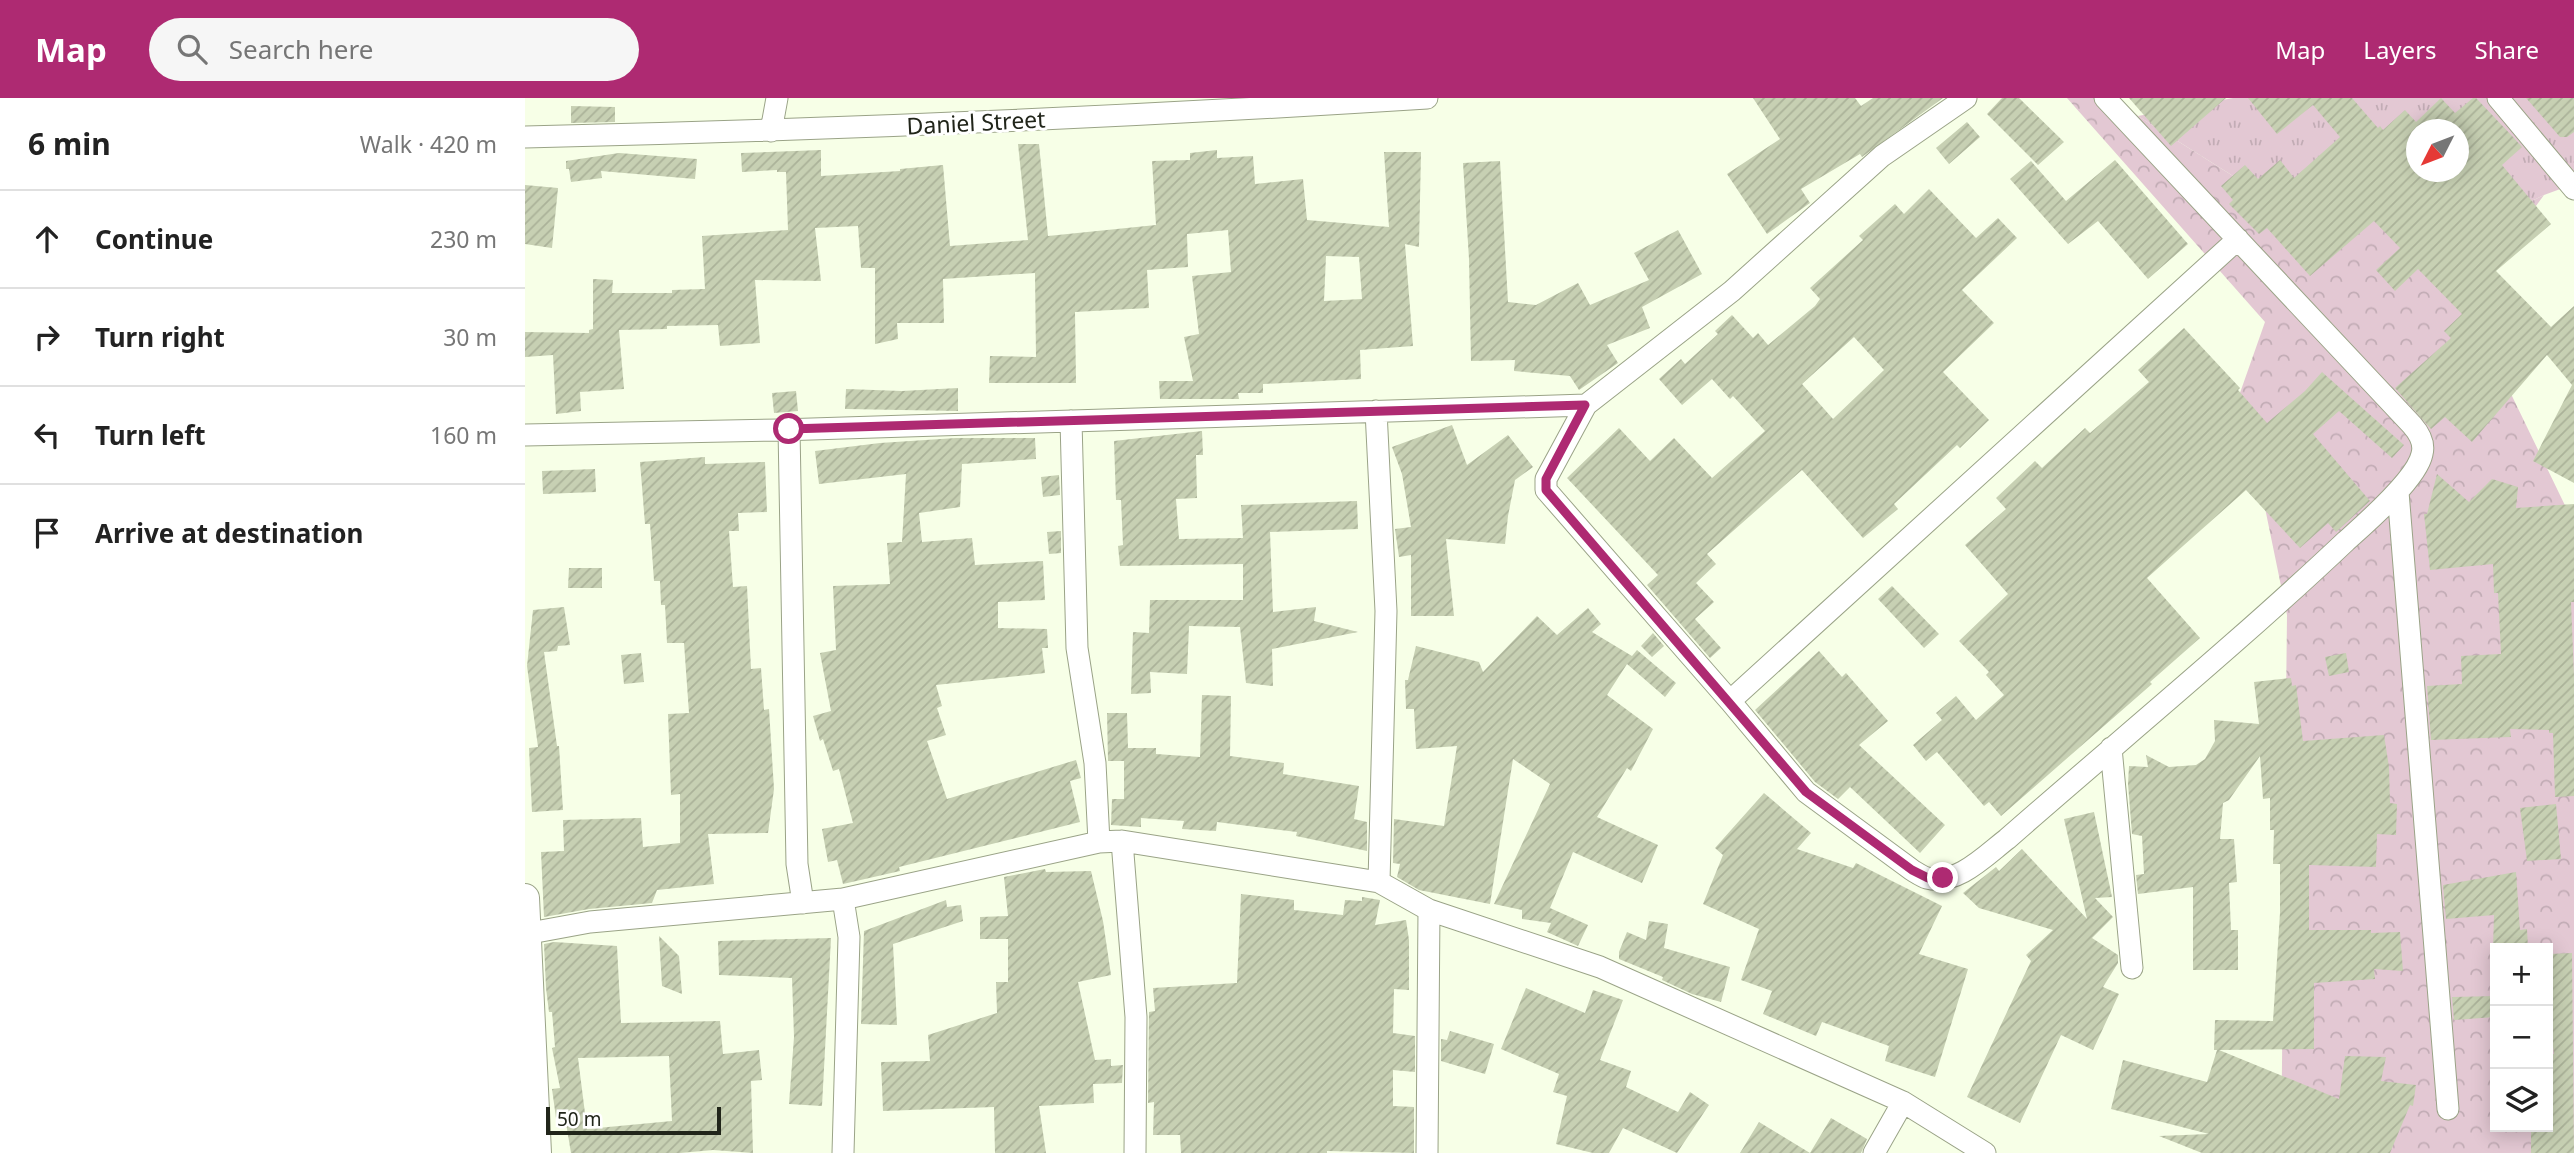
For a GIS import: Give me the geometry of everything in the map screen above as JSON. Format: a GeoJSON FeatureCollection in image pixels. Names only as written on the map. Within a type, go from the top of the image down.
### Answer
{"type":"FeatureCollection","features":[{"type":"Feature","properties":{"kind":"street"},"geometry":{"type":"LineString","coordinates":[[771,131],[777,98]]}},
{"type":"Feature","properties":{"kind":"street","name":"Daniel Street"},"geometry":{"type":"LineString","coordinates":[[525,137],[771,131],[1256,109],[1427,98]]}},
{"type":"Feature","properties":{"kind":"street"},"geometry":{"type":"LineString","coordinates":[[1966,98],[1882,156],[1732,291],[1585,405],[1546,479],[1546,490],[1806,792],[1912,870],[1928,878],[1952,875],[1976,862],[2007,839],[2298,586],[2398,492],[2423,454],[2421,436],[2105,98]]}},
{"type":"Feature","properties":{"kind":"street"},"geometry":{"type":"LineString","coordinates":[[2498,98],[2574,189]]}},
{"type":"Feature","properties":{"kind":"street"},"geometry":{"type":"LineString","coordinates":[[1730,701],[2238,239]]}},
{"type":"Feature","properties":{"kind":"street"},"geometry":{"type":"LineString","coordinates":[[525,435],[1585,405]]}},
{"type":"Feature","properties":{"kind":"street"},"geometry":{"type":"LineString","coordinates":[[1376,411],[1386,611],[1379,882]]}},
{"type":"Feature","properties":{"kind":"street"},"geometry":{"type":"LineString","coordinates":[[1070,421],[1077,648],[1095,763],[1099,842]]}},
{"type":"Feature","properties":{"kind":"street"},"geometry":{"type":"LineString","coordinates":[[789,429],[797,864],[803,903]]}},
{"type":"Feature","properties":{"kind":"street"},"geometry":{"type":"LineString","coordinates":[[2398,492],[2448,1109]]}},
{"type":"Feature","properties":{"kind":"street"},"geometry":{"type":"LineString","coordinates":[[2112,748],[2132,968]]}},
{"type":"Feature","properties":{"kind":"street"},"geometry":{"type":"LineString","coordinates":[[1122,841],[1136,1017],[1135,1153]]}},
{"type":"Feature","properties":{"kind":"street"},"geometry":{"type":"LineString","coordinates":[[526,934],[590,922],[843,900],[1099,842],[1122,841],[1379,882],[1429,910],[1599,967],[1903,1102],[1985,1153]]}},
{"type":"Feature","properties":{"kind":"street"},"geometry":{"type":"LineString","coordinates":[[525,898],[537,1153]]}},
{"type":"Feature","properties":{"kind":"street"},"geometry":{"type":"LineString","coordinates":[[843,900],[849,937],[843,1153]]}},
{"type":"Feature","properties":{"kind":"street"},"geometry":{"type":"LineString","coordinates":[[1427,1153],[1429,910]]}},
{"type":"Feature","properties":{"kind":"street"},"geometry":{"type":"LineString","coordinates":[[1874,1153],[1903,1102]]}},
{"type":"Feature","properties":{"kind":"green space"},"geometry":{"type":"Polygon","coordinates":[[[2067,98],[2115,98],[2138,116],[2260,193],[2463,234],[2544,195],[2466,301],[2574,524],[2574,1153],[2281,1153],[2287,615],[2265,508],[2235,407],[2265,322],[2067,98]]]}},
{"type":"Feature","properties":{"kind":"green space"},"geometry":{"type":"Polygon","coordinates":[[[2233,98],[2574,98],[2574,184],[2544,195],[2463,234],[2260,193],[2138,116],[2233,98]]]}},
{"type":"Feature","properties":{"kind":"building"},"geometry":{"type":"Polygon","coordinates":[[[1753,98],[1855,98],[1861,106],[1873,98],[1943,98],[1862,157],[1860,154],[1801,189],[1810,203],[1767,234],[1727,174],[1780,139],[1753,98]]]}},
{"type":"Feature","properties":{"kind":"building"},"geometry":{"type":"Polygon","coordinates":[[[2002,98],[2019,98],[2064,142],[2038,165],[1987,114],[2002,98]]]}},
{"type":"Feature","properties":{"kind":"building"},"geometry":{"type":"Polygon","coordinates":[[[2129,98],[2226,98],[2171,146],[2129,98]]]}},
{"type":"Feature","properties":{"kind":"building"},"geometry":{"type":"Polygon","coordinates":[[[2248,98],[2352,98],[2378,128],[2380,126],[2383,130],[2405,110],[2413,119],[2406,119],[2406,182],[2469,182],[2469,119],[2419,119],[2441,98],[2455,113],[2476,98],[2522,147],[2502,165],[2551,224],[2496,271],[2551,327],[2574,306],[2574,483],[2533,461],[2572,385],[2547,355],[2472,442],[2445,417],[2431,429],[2395,388],[2451,338],[2444,331],[2462,314],[2418,269],[2395,291],[2376,270],[2400,248],[2374,221],[2310,276],[2267,228],[2259,234],[2229,204],[2233,200],[2221,186],[2245,165],[2258,179],[2280,160],[2294,178],[2340,137],[2313,105],[2277,134],[2248,98]]]}},
{"type":"Feature","properties":{"kind":"building"},"geometry":{"type":"Polygon","coordinates":[[[2526,98],[2574,98],[2574,132],[2567,137],[2560,137],[2526,98]]]}},
{"type":"Feature","properties":{"kind":"building"},"geometry":{"type":"Polygon","coordinates":[[[571,106],[615,107],[615,122],[571,123],[571,106]]]}},
{"type":"Feature","properties":{"kind":"building"},"geometry":{"type":"Polygon","coordinates":[[[1967,122],[1980,137],[1949,164],[1936,148],[1967,122]]]}},
{"type":"Feature","properties":{"kind":"building"},"geometry":{"type":"Polygon","coordinates":[[[1018,144],[1039,144],[1048,236],[1156,225],[1152,161],[1190,160],[1190,153],[1217,150],[1217,158],[1253,156],[1255,184],[1303,179],[1307,220],[1389,227],[1384,152],[1421,152],[1419,247],[1405,244],[1413,346],[1360,350],[1361,379],[1263,384],[1263,393],[1238,393],[1239,399],[1160,399],[1159,381],[1193,381],[1184,337],[1199,334],[1192,276],[1231,272],[1228,230],[1187,234],[1188,267],[1147,270],[1149,308],[1075,312],[1076,383],[989,383],[990,356],[1036,357],[1035,273],[943,279],[944,323],[897,323],[898,339],[875,344],[875,268],[861,268],[858,226],[815,228],[821,281],[755,280],[760,343],[720,346],[718,325],[619,330],[624,389],[580,392],[581,411],[556,414],[553,355],[525,357],[525,332],[589,333],[589,330],[593,329],[593,279],[613,280],[612,293],[672,293],[672,290],[705,289],[702,236],[788,230],[786,172],[742,172],[741,153],[821,150],[821,176],[900,171],[943,165],[950,246],[1028,240],[1018,144]],[[1326,256],[1324,301],[1362,299],[1359,257],[1326,256]]]}},
{"type":"Feature","properties":{"kind":"building"},"geometry":{"type":"Polygon","coordinates":[[[619,153],[697,159],[695,179],[601,171],[602,178],[571,182],[566,161],[619,153]]]}},
{"type":"Feature","properties":{"kind":"building"},"geometry":{"type":"Polygon","coordinates":[[[2115,160],[2188,244],[2148,279],[2098,221],[2068,244],[2010,179],[2031,161],[2066,201],[2115,160]]]}},
{"type":"Feature","properties":{"kind":"building"},"geometry":{"type":"Polygon","coordinates":[[[1500,161],[1508,302],[1536,305],[1578,283],[1590,305],[1649,280],[1634,253],[1678,230],[1702,274],[1642,307],[1650,328],[1607,345],[1618,363],[1579,390],[1570,376],[1514,371],[1515,360],[1471,361],[1469,259],[1463,163],[1500,161]]]}},
{"type":"Feature","properties":{"kind":"building"},"geometry":{"type":"Polygon","coordinates":[[[525,185],[558,188],[552,248],[525,244],[525,185]]]}},
{"type":"Feature","properties":{"kind":"building"},"geometry":{"type":"Polygon","coordinates":[[[1929,189],[1976,238],[1998,218],[2017,238],[1962,290],[1994,323],[1943,372],[1989,420],[1960,448],[1957,445],[1894,504],[1898,509],[1863,538],[1802,470],[1707,554],[1716,564],[1696,583],[1714,602],[1695,619],[1721,648],[1710,658],[1647,585],[1658,575],[1567,478],[1619,428],[1650,461],[1674,438],[1712,478],[1765,431],[1733,396],[1730,399],[1712,379],[1682,405],[1659,379],[1681,359],[1685,364],[1718,334],[1715,331],[1732,315],[1753,338],[1758,333],[1768,345],[1815,306],[1820,299],[1810,288],[1863,240],[1859,236],[1895,204],[1904,214],[1929,189]],[[1854,337],[1802,384],[1833,419],[1884,370],[1854,337]]]}},
{"type":"Feature","properties":{"kind":"building"},"geometry":{"type":"Polygon","coordinates":[[[2184,328],[2240,388],[2238,390],[2267,423],[2305,391],[2322,372],[2404,445],[2392,458],[2339,411],[2313,434],[2370,501],[2336,532],[2328,523],[2300,548],[2246,490],[2147,578],[2200,638],[2150,682],[2152,684],[2001,816],[1989,802],[1984,806],[1937,752],[1926,761],[1913,745],[1942,720],[1936,713],[1956,696],[1976,720],[2004,695],[1986,675],[1989,672],[1959,641],[2008,594],[1965,545],[2006,509],[1996,498],[2035,461],[2042,468],[2085,428],[2090,433],[2149,382],[2138,370],[2184,328]]]}},
{"type":"Feature","properties":{"kind":"building"},"geometry":{"type":"Polygon","coordinates":[[[958,388],[958,411],[845,409],[846,389],[902,391],[958,388]]]}},
{"type":"Feature","properties":{"kind":"building"},"geometry":{"type":"Polygon","coordinates":[[[796,391],[798,411],[774,413],[772,393],[796,391]]]}},
{"type":"Feature","properties":{"kind":"building"},"geometry":{"type":"Polygon","coordinates":[[[1452,425],[1467,465],[1508,435],[1533,467],[1515,480],[1505,544],[1446,539],[1454,616],[1411,616],[1411,555],[1399,557],[1395,529],[1411,527],[1402,474],[1392,447],[1452,425]]]}},
{"type":"Feature","properties":{"kind":"building"},"geometry":{"type":"Polygon","coordinates":[[[1202,431],[1203,455],[1196,455],[1197,498],[1176,499],[1179,539],[1243,538],[1241,505],[1357,501],[1358,529],[1270,532],[1273,612],[1316,607],[1314,621],[1358,632],[1272,649],[1273,686],[1246,683],[1240,627],[1189,626],[1187,674],[1150,672],[1151,693],[1131,694],[1133,632],[1149,633],[1150,600],[1243,600],[1243,564],[1120,566],[1118,546],[1123,545],[1121,500],[1116,500],[1114,441],[1202,431]]]}},
{"type":"Feature","properties":{"kind":"building"},"geometry":{"type":"Polygon","coordinates":[[[956,438],[1035,438],[1036,459],[962,464],[960,507],[919,513],[922,542],[972,538],[975,565],[1043,561],[1045,600],[998,602],[998,628],[1047,629],[1048,648],[1042,648],[1045,673],[936,685],[942,706],[937,708],[946,735],[927,741],[947,799],[1076,760],[1081,778],[1070,781],[1080,822],[899,867],[900,871],[843,884],[837,860],[828,862],[822,829],[853,823],[839,769],[833,771],[813,716],[831,711],[820,653],[836,650],[833,586],[890,584],[887,543],[902,542],[906,474],[819,484],[815,451],[956,438]]]}},
{"type":"Feature","properties":{"kind":"building"},"geometry":{"type":"Polygon","coordinates":[[[705,457],[705,464],[765,462],[767,512],[738,513],[739,531],[729,531],[733,587],[747,586],[751,669],[761,668],[764,710],[769,709],[774,789],[768,833],[708,834],[714,884],[657,890],[652,903],[589,909],[544,917],[541,852],[564,851],[563,820],[641,818],[643,847],[680,843],[680,794],[671,795],[668,714],[689,713],[684,643],[667,643],[665,605],[661,605],[660,581],[654,581],[650,524],[645,524],[640,462],[705,457]]]}},
{"type":"Feature","properties":{"kind":"building"},"geometry":{"type":"Polygon","coordinates":[[[595,469],[596,492],[543,494],[542,471],[595,469]]]}},
{"type":"Feature","properties":{"kind":"building"},"geometry":{"type":"Polygon","coordinates":[[[2437,474],[2469,502],[2492,479],[2518,487],[2516,508],[2574,504],[2574,602],[2571,602],[2574,796],[2555,797],[2553,733],[2549,733],[2549,730],[2510,729],[2511,737],[2431,740],[2427,686],[2462,684],[2461,656],[2501,654],[2498,593],[2494,593],[2493,564],[2430,570],[2424,514],[2427,514],[2437,474]]]}},
{"type":"Feature","properties":{"kind":"building"},"geometry":{"type":"Polygon","coordinates":[[[1059,475],[1060,495],[1043,497],[1041,477],[1059,475]]]}},
{"type":"Feature","properties":{"kind":"building"},"geometry":{"type":"Polygon","coordinates":[[[1061,531],[1061,553],[1049,554],[1047,532],[1061,531]]]}},
{"type":"Feature","properties":{"kind":"building"},"geometry":{"type":"Polygon","coordinates":[[[569,568],[602,568],[602,588],[568,588],[569,568]]]}},
{"type":"Feature","properties":{"kind":"building"},"geometry":{"type":"Polygon","coordinates":[[[1892,586],[1939,634],[1924,648],[1878,599],[1892,586]]]}},
{"type":"Feature","properties":{"kind":"building"},"geometry":{"type":"Polygon","coordinates":[[[564,607],[570,645],[558,646],[557,651],[544,652],[559,746],[563,810],[532,812],[529,748],[538,747],[527,666],[533,610],[564,607]]]}},
{"type":"Feature","properties":{"kind":"building"},"geometry":{"type":"Polygon","coordinates":[[[1588,608],[1601,624],[1592,632],[1632,656],[1637,650],[1676,683],[1665,697],[1627,664],[1607,695],[1653,729],[1631,771],[1627,768],[1597,817],[1658,845],[1642,883],[1573,852],[1550,908],[1588,925],[1578,946],[1547,932],[1551,923],[1522,919],[1522,910],[1494,904],[1550,784],[1513,759],[1490,904],[1419,890],[1397,877],[1400,864],[1393,863],[1394,819],[1444,826],[1457,746],[1416,749],[1414,709],[1406,709],[1405,680],[1408,680],[1416,646],[1479,662],[1483,672],[1537,616],[1557,635],[1588,608]]]}},
{"type":"Feature","properties":{"kind":"building"},"geometry":{"type":"Polygon","coordinates":[[[1653,633],[1664,646],[1652,657],[1641,646],[1653,633]]]}},
{"type":"Feature","properties":{"kind":"building"},"geometry":{"type":"Polygon","coordinates":[[[1819,651],[1842,677],[1846,673],[1888,721],[1859,745],[1945,825],[1920,853],[1850,787],[1838,799],[1815,782],[1755,710],[1819,651]]]}},
{"type":"Feature","properties":{"kind":"building"},"geometry":{"type":"Polygon","coordinates":[[[641,653],[644,682],[624,684],[621,655],[641,653]]]}},
{"type":"Feature","properties":{"kind":"building"},"geometry":{"type":"Polygon","coordinates":[[[2346,653],[2349,672],[2329,676],[2325,657],[2346,653]]]}},
{"type":"Feature","properties":{"kind":"building"},"geometry":{"type":"Polygon","coordinates":[[[2291,678],[2292,686],[2296,685],[2303,741],[2384,735],[2389,767],[2390,803],[2397,804],[2396,835],[2377,834],[2376,867],[2309,865],[2309,930],[2400,932],[2403,971],[2374,969],[2375,979],[2314,983],[2314,1049],[2219,1050],[2339,1099],[2345,1056],[2386,1057],[2381,1081],[2416,1085],[2413,1106],[2410,1105],[2390,1153],[2202,1153],[2159,1136],[2209,1134],[2111,1109],[2123,1060],[2207,1082],[2217,1050],[2214,1050],[2215,1020],[2273,1021],[2280,913],[2280,864],[2273,864],[2274,830],[2270,830],[2270,798],[2263,799],[2260,756],[2229,800],[2223,803],[2220,839],[2234,839],[2237,882],[2229,883],[2231,930],[2238,930],[2238,970],[2193,970],[2193,887],[2138,894],[2136,875],[2144,874],[2142,836],[2132,834],[2129,766],[2148,767],[2146,755],[2169,767],[2196,765],[2205,759],[2215,741],[2214,720],[2259,724],[2254,682],[2291,678]]]}},
{"type":"Feature","properties":{"kind":"building"},"geometry":{"type":"Polygon","coordinates":[[[1202,695],[1231,696],[1230,756],[1284,763],[1283,774],[1359,786],[1354,819],[1367,822],[1367,851],[1296,836],[1297,832],[1217,822],[1216,831],[1182,829],[1184,821],[1141,818],[1141,827],[1111,825],[1112,799],[1124,799],[1124,761],[1108,761],[1107,713],[1127,713],[1128,748],[1156,748],[1156,754],[1200,757],[1202,695]]]}},
{"type":"Feature","properties":{"kind":"building"},"geometry":{"type":"Polygon","coordinates":[[[1764,793],[1811,833],[1797,849],[1853,868],[1856,863],[1942,906],[1919,954],[1968,969],[1935,1077],[1885,1061],[1889,1046],[1822,1022],[1816,1036],[1763,1014],[1772,991],[1741,980],[1759,929],[1703,904],[1723,855],[1715,848],[1764,793]]]}},
{"type":"Feature","properties":{"kind":"building"},"geometry":{"type":"Polygon","coordinates":[[[2556,804],[2561,859],[2527,861],[2520,808],[2556,804]]]}},
{"type":"Feature","properties":{"kind":"building"},"geometry":{"type":"Polygon","coordinates":[[[2094,812],[2112,897],[2095,898],[2113,917],[2092,938],[2118,955],[2118,963],[2103,987],[2119,994],[2093,1050],[2061,1035],[2020,1123],[1967,1097],[2031,961],[2026,955],[2053,930],[1979,908],[1963,893],[1996,867],[1999,871],[2022,849],[2087,919],[2064,819],[2094,812]]]}},
{"type":"Feature","properties":{"kind":"building"},"geometry":{"type":"Polygon","coordinates":[[[1045,869],[1046,872],[1091,871],[1103,921],[1111,975],[1078,982],[1095,1060],[1111,1059],[1111,1066],[1123,1065],[1122,1083],[1093,1084],[1094,1103],[1039,1106],[1046,1153],[995,1153],[994,1107],[883,1111],[881,1062],[930,1061],[928,1035],[997,1013],[996,982],[1008,982],[1008,939],[980,939],[980,917],[1008,916],[1004,877],[1045,869]]]}},
{"type":"Feature","properties":{"kind":"building"},"geometry":{"type":"Polygon","coordinates":[[[2516,872],[2520,930],[2527,929],[2528,943],[2493,943],[2494,915],[2446,919],[2443,885],[2516,872]]]}},
{"type":"Feature","properties":{"kind":"building"},"geometry":{"type":"Polygon","coordinates":[[[1241,894],[1294,900],[1294,910],[1343,915],[1345,900],[1362,901],[1362,897],[1380,900],[1375,925],[1406,920],[1409,940],[1409,990],[1394,989],[1393,1033],[1415,1036],[1415,1072],[1393,1070],[1393,1106],[1414,1107],[1414,1153],[1181,1153],[1180,1135],[1153,1135],[1154,1102],[1148,1103],[1149,1012],[1155,1011],[1153,988],[1237,983],[1241,894]]]}},
{"type":"Feature","properties":{"kind":"building"},"geometry":{"type":"Polygon","coordinates":[[[946,900],[947,907],[961,905],[963,921],[893,944],[897,1025],[861,1024],[864,931],[946,900]]]}},
{"type":"Feature","properties":{"kind":"building"},"geometry":{"type":"Polygon","coordinates":[[[1649,921],[1668,924],[1664,948],[1730,967],[1721,1002],[1692,994],[1662,980],[1663,977],[1619,959],[1627,932],[1646,940],[1649,921]]]}},
{"type":"Feature","properties":{"kind":"building"},"geometry":{"type":"Polygon","coordinates":[[[659,936],[679,956],[682,994],[662,986],[659,936]]]}},
{"type":"Feature","properties":{"kind":"building"},"geometry":{"type":"Polygon","coordinates":[[[831,938],[822,1106],[789,1104],[794,1037],[792,978],[719,975],[718,941],[831,938]]]}},
{"type":"Feature","properties":{"kind":"building"},"geometry":{"type":"Polygon","coordinates":[[[554,942],[617,946],[621,1023],[720,1021],[723,1054],[759,1050],[762,1080],[751,1081],[753,1153],[713,1150],[680,1153],[571,1153],[565,1117],[556,1118],[552,1089],[560,1088],[552,1048],[555,1047],[552,1012],[549,1012],[546,988],[544,944],[554,942]],[[669,1056],[578,1058],[587,1129],[672,1121],[669,1056]]]}},
{"type":"Feature","properties":{"kind":"building"},"geometry":{"type":"Polygon","coordinates":[[[2572,953],[2574,1153],[2531,1153],[2531,1132],[2553,1132],[2553,954],[2572,953]]]}},
{"type":"Feature","properties":{"kind":"building"},"geometry":{"type":"Polygon","coordinates":[[[1526,988],[1585,1013],[1593,990],[1623,1000],[1600,1060],[1631,1071],[1626,1087],[1678,1112],[1690,1092],[1709,1105],[1677,1153],[1623,1128],[1609,1153],[1593,1153],[1556,1144],[1567,1096],[1553,1092],[1559,1074],[1501,1049],[1526,988]]]}},
{"type":"Feature","properties":{"kind":"building"},"geometry":{"type":"Polygon","coordinates":[[[2490,996],[2490,1017],[2454,1020],[2452,997],[2490,996]]]}},
{"type":"Feature","properties":{"kind":"building"},"geometry":{"type":"Polygon","coordinates":[[[1450,1031],[1494,1044],[1485,1074],[1441,1061],[1441,1039],[1447,1040],[1450,1031]]]}},
{"type":"Feature","properties":{"kind":"building"},"geometry":{"type":"Polygon","coordinates":[[[1831,1118],[1867,1139],[1861,1153],[1810,1153],[1831,1118]]]}},
{"type":"Feature","properties":{"kind":"building"},"geometry":{"type":"Polygon","coordinates":[[[1759,1122],[1810,1153],[1740,1153],[1759,1122]]]}},
{"type":"Feature","properties":{"kind":"route"},"geometry":{"type":"LineString","coordinates":[[789,429],[1585,405],[1546,479],[1546,490],[1806,792],[1912,870],[1928,878],[1943,878]]}}]}
